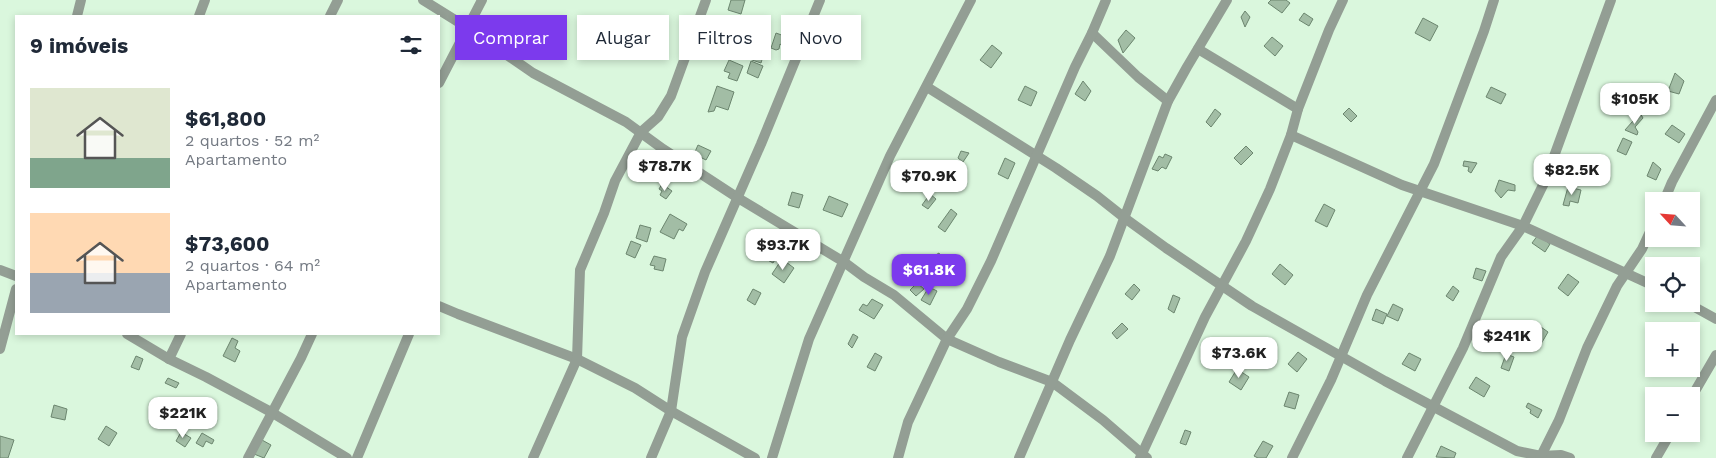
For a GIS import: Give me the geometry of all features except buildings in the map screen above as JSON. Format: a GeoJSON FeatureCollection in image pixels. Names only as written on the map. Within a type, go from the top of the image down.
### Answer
{"type":"FeatureCollection","features":[{"type":"Feature","properties":{"kind":"street"},"geometry":{"type":"LineString","coordinates":[[77,15],[81,0]]}},
{"type":"Feature","properties":{"kind":"street"},"geometry":{"type":"LineString","coordinates":[[199,15],[204,0]]}},
{"type":"Feature","properties":{"kind":"street"},"geometry":{"type":"LineString","coordinates":[[330,15],[338,0]]}},
{"type":"Feature","properties":{"kind":"street"},"geometry":{"type":"LineString","coordinates":[[423,0],[455,20]]}},
{"type":"Feature","properties":{"kind":"street"},"geometry":{"type":"LineString","coordinates":[[474,15],[482,0]]}},
{"type":"Feature","properties":{"kind":"street"},"geometry":{"type":"LineString","coordinates":[[533,458],[577,359],[580,270],[615,181],[641,132],[658,117],[671,96],[706,0]]}},
{"type":"Feature","properties":{"kind":"street"},"geometry":{"type":"LineString","coordinates":[[652,458],[671,411],[682,337],[705,272],[738,198],[820,0]]}},
{"type":"Feature","properties":{"kind":"street"},"geometry":{"type":"LineString","coordinates":[[772,458],[809,339],[890,156],[971,0]]}},
{"type":"Feature","properties":{"kind":"street"},"geometry":{"type":"LineString","coordinates":[[898,458],[908,422],[947,339],[967,310],[992,261],[1036,156],[1106,0]]}},
{"type":"Feature","properties":{"kind":"street"},"geometry":{"type":"LineString","coordinates":[[1019,458],[1126,219],[1168,101],[1227,0]]}},
{"type":"Feature","properties":{"kind":"street"},"geometry":{"type":"LineString","coordinates":[[514,60],[556,87],[626,122],[738,198],[844,262],[864,277],[894,295],[947,339],[999,362],[1052,382],[1103,420],[1143,457],[1205,317],[1246,242],[1270,189],[1291,135],[1298,109],[1343,0]]}},
{"type":"Feature","properties":{"kind":"street"},"geometry":{"type":"LineString","coordinates":[[1292,458],[1341,356],[1367,295],[1434,164],[1494,0]]}},
{"type":"Feature","properties":{"kind":"street"},"geometry":{"type":"LineString","coordinates":[[1407,458],[1463,348],[1501,257],[1523,226],[1545,181],[1611,0]]}},
{"type":"Feature","properties":{"kind":"street"},"geometry":{"type":"LineString","coordinates":[[1092,34],[1138,77],[1168,101]]}},
{"type":"Feature","properties":{"kind":"street"},"geometry":{"type":"LineString","coordinates":[[1198,49],[1298,109]]}},
{"type":"Feature","properties":{"kind":"street"},"geometry":{"type":"LineString","coordinates":[[440,81],[455,53]]}},
{"type":"Feature","properties":{"kind":"street"},"geometry":{"type":"LineString","coordinates":[[927,87],[1097,196],[1126,219],[1252,306],[1433,407],[1517,451],[1540,457],[1561,455],[1570,458]]}},
{"type":"Feature","properties":{"kind":"street"},"geometry":{"type":"LineString","coordinates":[[1668,192],[1716,100]]}},
{"type":"Feature","properties":{"kind":"street"},"geometry":{"type":"LineString","coordinates":[[1291,135],[1402,185],[1523,226],[1645,282]]}},
{"type":"Feature","properties":{"kind":"street"},"geometry":{"type":"LineString","coordinates":[[1540,457],[1559,420],[1587,348],[1618,286],[1645,242]]}},
{"type":"Feature","properties":{"kind":"street"},"geometry":{"type":"LineString","coordinates":[[0,270],[15,276]]}},
{"type":"Feature","properties":{"kind":"street"},"geometry":{"type":"LineString","coordinates":[[0,350],[15,294]]}},
{"type":"Feature","properties":{"kind":"street"},"geometry":{"type":"LineString","coordinates":[[440,306],[577,359],[635,388],[671,411],[755,458]]}},
{"type":"Feature","properties":{"kind":"street"},"geometry":{"type":"LineString","coordinates":[[1700,310],[1716,319]]}},
{"type":"Feature","properties":{"kind":"street"},"geometry":{"type":"LineString","coordinates":[[129,335],[169,359],[271,412],[347,458]]}},
{"type":"Feature","properties":{"kind":"street"},"geometry":{"type":"LineString","coordinates":[[169,359],[181,335]]}},
{"type":"Feature","properties":{"kind":"street"},"geometry":{"type":"LineString","coordinates":[[248,458],[312,335]]}},
{"type":"Feature","properties":{"kind":"street"},"geometry":{"type":"LineString","coordinates":[[357,458],[409,335]]}},
{"type":"Feature","properties":{"kind":"street"},"geometry":{"type":"LineString","coordinates":[[1697,387],[1716,355]]}},
{"type":"Feature","properties":{"kind":"street"},"geometry":{"type":"LineString","coordinates":[[1656,458],[1665,442]]}}]}
